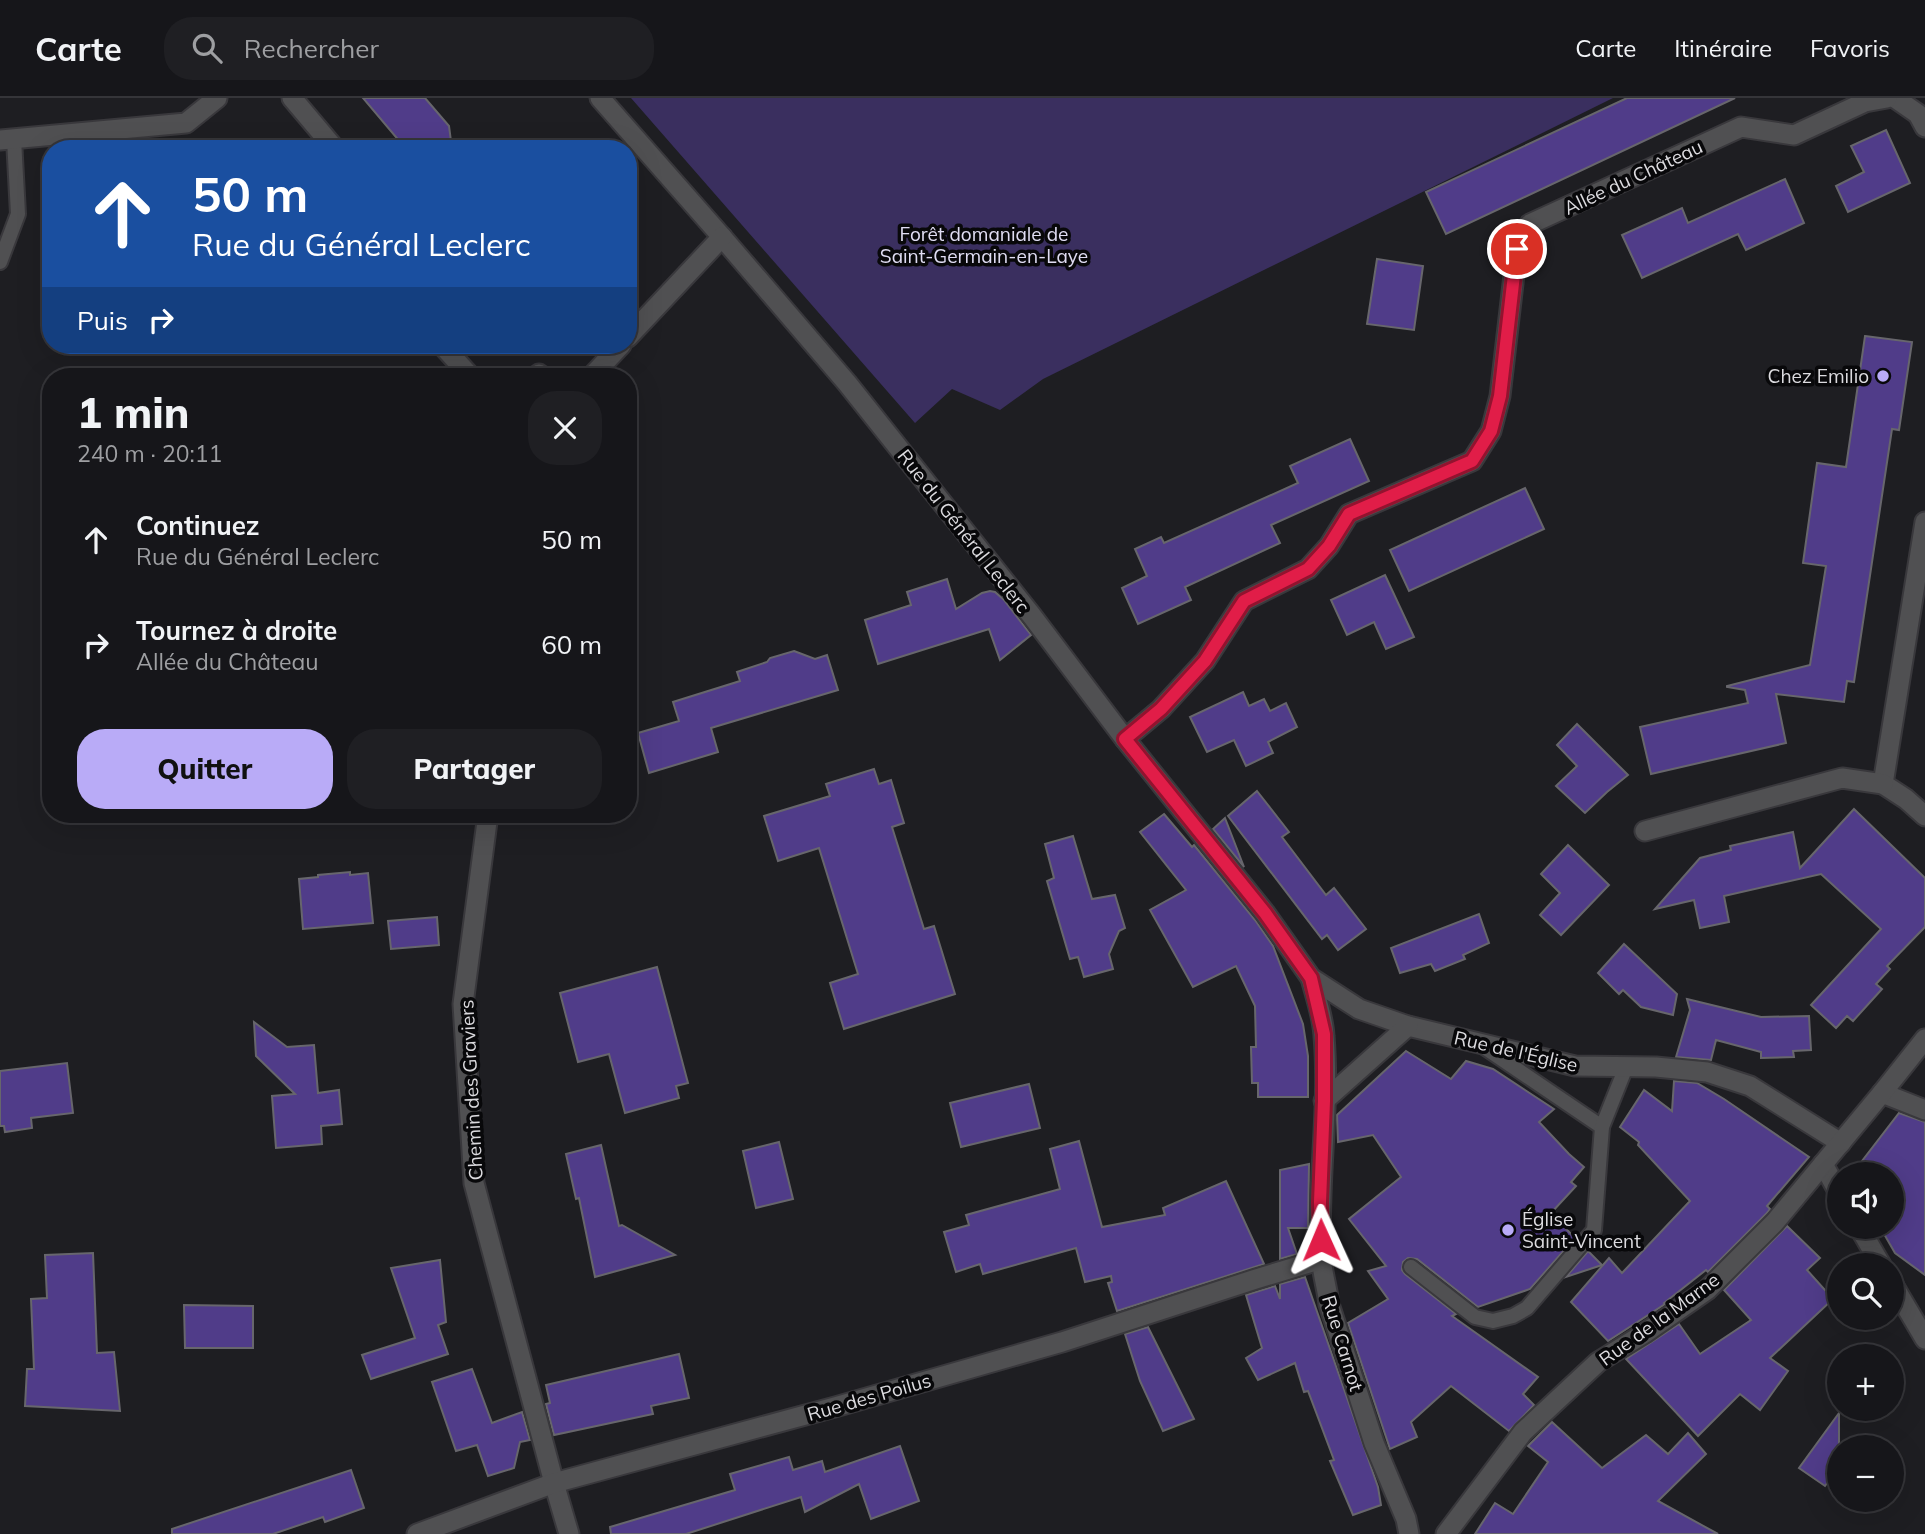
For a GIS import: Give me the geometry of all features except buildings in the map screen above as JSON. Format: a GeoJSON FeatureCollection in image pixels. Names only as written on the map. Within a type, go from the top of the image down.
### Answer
{"type":"FeatureCollection","features":[{"type":"Feature","properties":{"kind":"street"},"geometry":{"type":"LineString","coordinates":[[7,140],[186,123],[217,98]]}},
{"type":"Feature","properties":{"kind":"street"},"geometry":{"type":"LineString","coordinates":[[292,98],[327,140]]}},
{"type":"Feature","properties":{"kind":"street","name":"Rue du Général Leclerc"},"geometry":{"type":"LineString","coordinates":[[600,98],[637,140]]}},
{"type":"Feature","properties":{"kind":"street","name":"Allée du Château"},"geometry":{"type":"LineString","coordinates":[[1125,739],[1161,709],[1205,661],[1244,601],[1308,569],[1329,546],[1349,514],[1472,461],[1491,431],[1500,396],[1517,249],[1530,224],[1741,127],[1794,135],[1865,102],[1887,98]]}},
{"type":"Feature","properties":{"kind":"street"},"geometry":{"type":"LineString","coordinates":[[1895,98],[1918,114],[1925,127]]}},
{"type":"Feature","properties":{"kind":"street","name":"Rue du Général Leclerc"},"geometry":{"type":"LineString","coordinates":[[637,140],[847,383],[1125,739],[1265,913],[1311,978]]}},
{"type":"Feature","properties":{"kind":"street"},"geometry":{"type":"LineString","coordinates":[[637,327],[722,237]]}},
{"type":"Feature","properties":{"kind":"street"},"geometry":{"type":"LineString","coordinates":[[450,354],[463,368]]}},
{"type":"Feature","properties":{"kind":"street"},"geometry":{"type":"LineString","coordinates":[[599,368],[613,354]]}},
{"type":"Feature","properties":{"kind":"street"},"geometry":{"type":"LineString","coordinates":[[1883,784],[1925,522]]}},
{"type":"Feature","properties":{"kind":"street"},"geometry":{"type":"LineString","coordinates":[[1645,831],[1842,778],[1883,784],[1925,816]]}},
{"type":"Feature","properties":{"kind":"street","name":"Chemin des Graviers"},"geometry":{"type":"LineString","coordinates":[[487,823],[463,1004],[474,1183],[569,1534]]}},
{"type":"Feature","properties":{"kind":"street","name":"Rue de l'Église"},"geometry":{"type":"LineString","coordinates":[[1311,978],[1359,1009],[1408,1026],[1575,1066],[1707,1072],[1750,1086],[1841,1143]]}},
{"type":"Feature","properties":{"kind":"street","name":"Rue Carnot"},"geometry":{"type":"LineString","coordinates":[[1311,978],[1324,1034],[1320,1202],[1322,1259],[1329,1304],[1370,1431],[1406,1519],[1409,1534]]}},
{"type":"Feature","properties":{"kind":"street"},"geometry":{"type":"LineString","coordinates":[[1324,1101],[1408,1026]]}},
{"type":"Feature","properties":{"kind":"street","name":"Rue de la Marne"},"geometry":{"type":"LineString","coordinates":[[1446,1534],[1523,1432],[1598,1362],[1707,1290],[1775,1222],[1925,1039]]}},
{"type":"Feature","properties":{"kind":"street"},"geometry":{"type":"LineString","coordinates":[[1882,1093],[1925,1110]]}},
{"type":"Feature","properties":{"kind":"street"},"geometry":{"type":"LineString","coordinates":[[1823,1164],[1827,1171]]}},
{"type":"Feature","properties":{"kind":"street","name":"Rue des Poilus"},"geometry":{"type":"LineString","coordinates":[[418,1534],[554,1483],[1062,1342],[1322,1259]]}},
{"type":"Feature","properties":{"kind":"street"},"geometry":{"type":"LineString","coordinates":[[1904,1303],[1925,1339]]}},
{"type":"Feature","properties":{"kind":"lane"},"geometry":{"type":"LineString","coordinates":[[0,262],[18,214],[7,140]]}},
{"type":"Feature","properties":{"kind":"lane"},"geometry":{"type":"LineString","coordinates":[[1477,1042],[1602,1127]]}},
{"type":"Feature","properties":{"kind":"lane"},"geometry":{"type":"LineString","coordinates":[[1411,1267],[1475,1317],[1493,1321],[1513,1316],[1527,1308],[1594,1230],[1602,1127],[1626,1067]]}},
{"type":"Feature","properties":{"kind":"green space","name":"Forêt domaniale de Saint-Germain-en-Laye"},"geometry":{"type":"Polygon","coordinates":[[[631,98],[1613,98],[1043,379],[1000,410],[952,389],[915,423],[631,98]]]}},
{"type":"Feature","properties":{"kind":"place","name":"Chez Emilio"},"geometry":{"type":"Point","coordinates":[1883,376]}},
{"type":"Feature","properties":{"kind":"place","name":"Église Saint-Vincent"},"geometry":{"type":"Point","coordinates":[1508,1230]}},
{"type":"Feature","properties":{"kind":"route"},"geometry":{"type":"LineString","coordinates":[[1321,1240],[1324,1034],[1311,978],[1265,913],[1125,739],[1161,709],[1205,661],[1244,601],[1308,569],[1329,546],[1349,514],[1472,461],[1491,431],[1500,396],[1517,249]]}}]}
